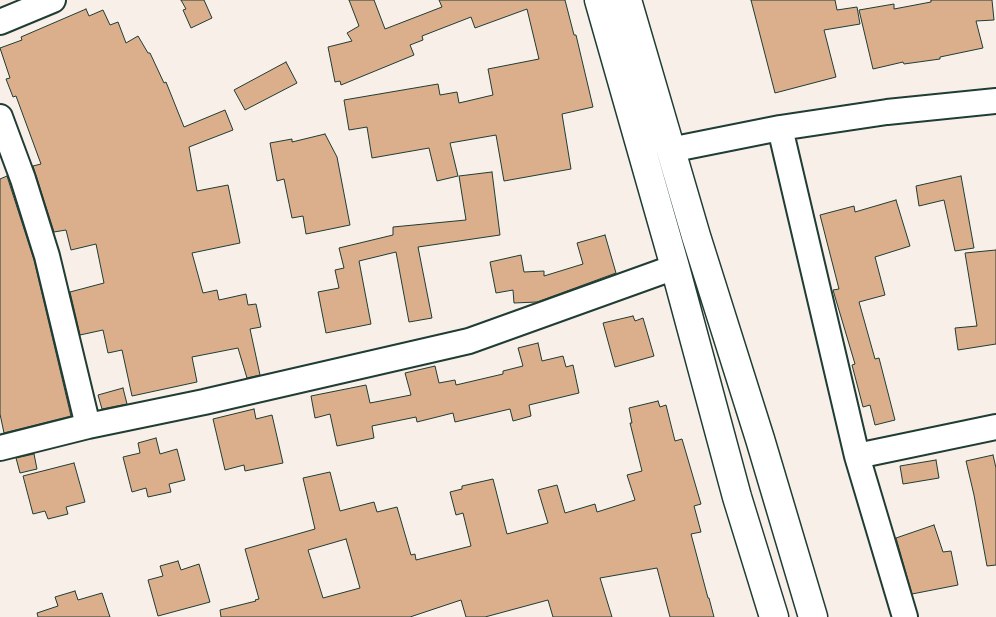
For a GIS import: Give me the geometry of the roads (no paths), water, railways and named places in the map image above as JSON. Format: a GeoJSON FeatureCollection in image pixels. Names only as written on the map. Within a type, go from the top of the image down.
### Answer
{"type":"FeatureCollection","features":[{"type":"Feature","properties":{"kind":"highway"},"geometry":{"type":"LineString","coordinates":[[599,0],[675,267],[737,497],[774,617]]}},
{"type":"Feature","properties":{"kind":"highway"},"geometry":{"type":"LineString","coordinates":[[627,0],[670,150],[813,617]]}},
{"type":"Feature","properties":{"kind":"street"},"geometry":{"type":"LineString","coordinates":[[0,22],[53,0]]}},
{"type":"Feature","properties":{"kind":"street"},"geometry":{"type":"LineString","coordinates":[[670,150],[780,128],[887,112],[996,100]]}},
{"type":"Feature","properties":{"kind":"street"},"geometry":{"type":"LineString","coordinates":[[0,117],[23,179],[47,256],[88,426]]}},
{"type":"Feature","properties":{"kind":"street"},"geometry":{"type":"LineString","coordinates":[[780,128],[857,456],[905,617]]}},
{"type":"Feature","properties":{"kind":"street"},"geometry":{"type":"LineString","coordinates":[[0,448],[88,426],[204,402],[469,341],[675,267]]}},
{"type":"Feature","properties":{"kind":"street"},"geometry":{"type":"LineString","coordinates":[[857,456],[996,427]]}}]}
